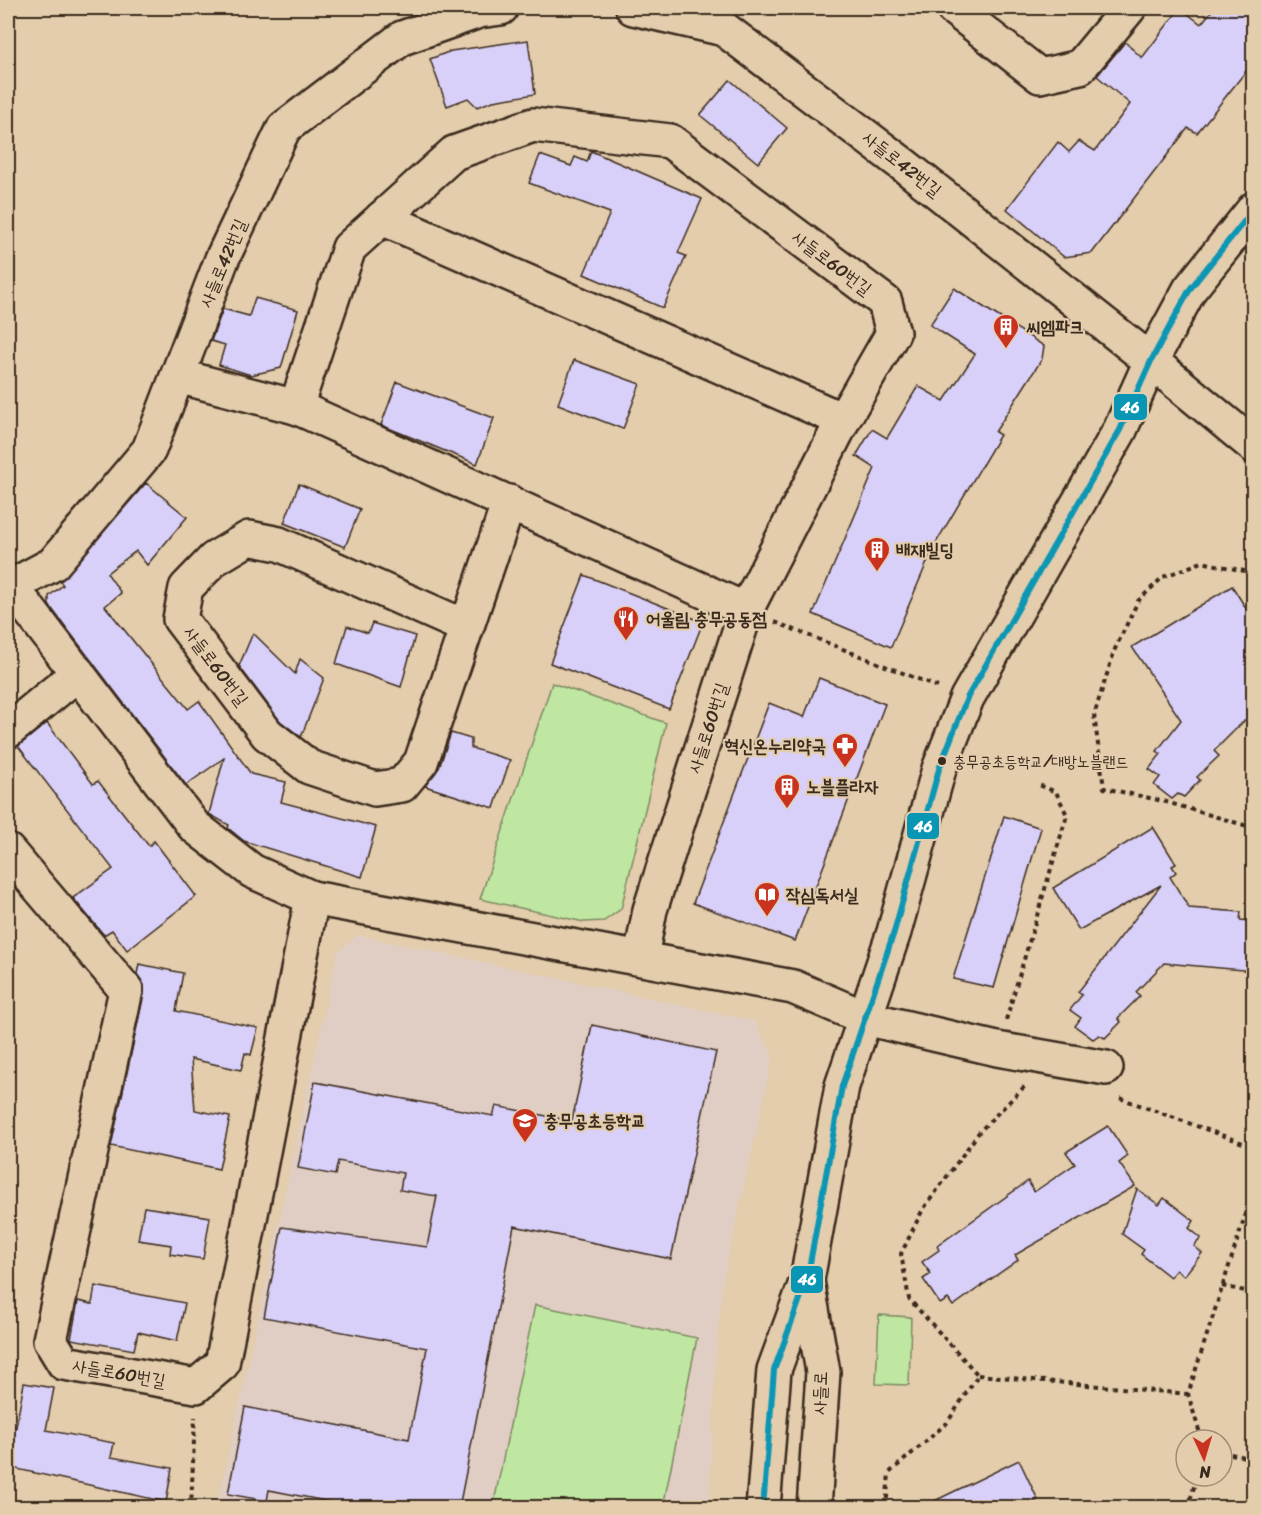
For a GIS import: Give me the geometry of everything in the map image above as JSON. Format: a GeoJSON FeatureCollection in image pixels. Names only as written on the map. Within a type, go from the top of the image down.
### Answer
{"type":"FeatureCollection","features":[{"type":"Feature","properties":{"kind":"street","name":"사들로42번길"},"geometry":{"type":"LineString","coordinates":[[9,587],[53,564],[149,450],[222,259],[284,128],[402,38],[480,11],[501,8]]}},
{"type":"Feature","properties":{"kind":"street","name":"사들로42번길"},"geometry":{"type":"LineString","coordinates":[[633,8],[724,29],[905,166],[1151,360],[1254,446]]}},
{"type":"Feature","properties":{"kind":"street"},"geometry":{"type":"LineString","coordinates":[[952,8],[1040,76],[1080,67],[1129,8]]}},
{"type":"Feature","properties":{"kind":"street","name":"사들로60번길"},"geometry":{"type":"LineString","coordinates":[[296,407],[349,248],[454,153],[532,125],[670,141],[885,302],[893,333],[843,420],[746,610],[650,910],[641,957]]}},
{"type":"Feature","properties":{"kind":"street","name":"사들로"},"geometry":{"type":"LineString","coordinates":[[763,1508],[774,1370],[807,1280],[842,1086],[894,932],[939,769],[967,698],[1120,430],[1151,360],[1190,289],[1254,209]]}},
{"type":"Feature","properties":{"kind":"street"},"geometry":{"type":"LineString","coordinates":[[382,218],[843,420]]}},
{"type":"Feature","properties":{"kind":"street"},"geometry":{"type":"LineString","coordinates":[[178,376],[296,407],[746,610]]}},
{"type":"Feature","properties":{"kind":"street","name":"사들로60번길"},"geometry":{"type":"LineString","coordinates":[[466,627],[279,544],[249,538],[214,559],[186,588],[180,619],[267,734],[309,767],[375,789],[402,785],[421,762],[509,502]]}},
{"type":"Feature","properties":{"kind":"street"},"geometry":{"type":"LineString","coordinates":[[9,587],[78,673],[194,826],[252,871],[312,898],[641,957],[793,987],[865,1017],[997,1049],[1108,1081]]}},
{"type":"Feature","properties":{"kind":"street"},"geometry":{"type":"LineString","coordinates":[[8,731],[78,673]]}},
{"type":"Feature","properties":{"kind":"street","name":"사들로60번길"},"geometry":{"type":"LineString","coordinates":[[8,851],[126,990],[50,1340],[64,1363],[196,1386]]}},
{"type":"Feature","properties":{"kind":"street"},"geometry":{"type":"LineString","coordinates":[[196,1386],[222,1364],[312,898]]}},
{"type":"Feature","properties":{"kind":"street","name":"사들로"},"geometry":{"type":"LineString","coordinates":[[807,1280],[823,1372],[814,1508]]}},
{"type":"Feature","properties":{"kind":"path"},"geometry":{"type":"LineString","coordinates":[[1253,826],[1163,801],[1104,788],[1094,715],[1114,650],[1138,601],[1163,577],[1202,562],[1254,573]]}},
{"type":"Feature","properties":{"kind":"path"},"geometry":{"type":"LineString","coordinates":[[746,610],[967,698]]}},
{"type":"Feature","properties":{"kind":"path"},"geometry":{"type":"LineString","coordinates":[[997,1049],[1067,815],[1056,792],[1039,785]]}},
{"type":"Feature","properties":{"kind":"path"},"geometry":{"type":"LineString","coordinates":[[1108,1081],[1254,1147]]}},
{"type":"Feature","properties":{"kind":"path"},"geometry":{"type":"LineString","coordinates":[[1035,1085],[1025,1085],[980,1131],[922,1211],[901,1254],[909,1299],[978,1375],[1188,1394]]}},
{"type":"Feature","properties":{"kind":"path"},"geometry":{"type":"LineString","coordinates":[[1198,1428],[1188,1394],[1253,1189]]}},
{"type":"Feature","properties":{"kind":"path"},"geometry":{"type":"LineString","coordinates":[[1222,1286],[1254,1293]]}},
{"type":"Feature","properties":{"kind":"path"},"geometry":{"type":"LineString","coordinates":[[886,1508],[889,1473],[947,1423],[978,1375]]}},
{"type":"Feature","properties":{"kind":"path"},"geometry":{"type":"LineString","coordinates":[[191,1508],[196,1386]]}},
{"type":"Feature","properties":{"kind":"path"},"geometry":{"type":"LineString","coordinates":[[1234,1455],[1254,1459]]}},
{"type":"Feature","properties":{"kind":"path"},"geometry":{"type":"LineString","coordinates":[[1188,1508],[1194,1488]]}},
{"type":"Feature","properties":{"kind":"shaded area","name":"충무공초등학교"},"geometry":{"type":"Polygon","coordinates":[[[358,935],[754,1021],[773,1056],[723,1279],[716,1350],[709,1507],[217,1508],[337,953],[358,935]]]}},
{"type":"Feature","properties":{"kind":"green space"},"geometry":{"type":"Polygon","coordinates":[[[552,683],[666,723],[621,909],[604,921],[584,922],[480,899],[552,683]]]}},
{"type":"Feature","properties":{"kind":"green space"},"geometry":{"type":"Polygon","coordinates":[[[535,1305],[697,1338],[663,1507],[493,1507],[535,1305]]]}},
{"type":"Feature","properties":{"kind":"green space"},"geometry":{"type":"Polygon","coordinates":[[[879,1315],[911,1317],[909,1385],[876,1384],[879,1315]]]}},
{"type":"Feature","properties":{"kind":"building"},"geometry":{"type":"Polygon","coordinates":[[[1180,8],[1201,24],[1214,8],[1254,8],[1254,61],[1197,133],[1188,128],[1092,253],[1064,257],[1007,209],[1058,142],[1069,152],[1079,141],[1095,151],[1130,104],[1097,76],[1125,42],[1142,58],[1180,8]]]}},
{"type":"Feature","properties":{"kind":"building"},"geometry":{"type":"Polygon","coordinates":[[[528,40],[535,94],[493,101],[477,107],[468,98],[447,106],[430,59],[451,51],[528,40]]]}},
{"type":"Feature","properties":{"kind":"building"},"geometry":{"type":"Polygon","coordinates":[[[730,80],[787,128],[758,163],[700,115],[730,80]]]}},
{"type":"Feature","properties":{"kind":"building"},"geometry":{"type":"Polygon","coordinates":[[[591,151],[702,199],[678,253],[686,256],[663,308],[584,274],[610,213],[529,183],[540,155],[571,166],[575,157],[587,162],[591,151]]]}},
{"type":"Feature","properties":{"kind":"building"},"geometry":{"type":"Polygon","coordinates":[[[954,288],[1044,346],[1042,359],[995,432],[1000,435],[934,546],[891,647],[813,614],[875,468],[856,456],[872,429],[887,438],[918,386],[944,401],[975,354],[930,325],[954,288]]]}},
{"type":"Feature","properties":{"kind":"building"},"geometry":{"type":"Polygon","coordinates":[[[255,298],[298,310],[281,368],[251,375],[219,365],[225,345],[211,341],[223,309],[249,316],[255,298]]]}},
{"type":"Feature","properties":{"kind":"building"},"geometry":{"type":"Polygon","coordinates":[[[574,360],[640,384],[623,429],[558,404],[574,360]]]}},
{"type":"Feature","properties":{"kind":"building"},"geometry":{"type":"Polygon","coordinates":[[[397,382],[494,418],[477,464],[381,425],[397,382]]]}},
{"type":"Feature","properties":{"kind":"building"},"geometry":{"type":"Polygon","coordinates":[[[146,483],[187,517],[147,565],[136,551],[107,573],[121,593],[105,606],[188,709],[199,701],[251,774],[286,782],[281,802],[376,827],[362,877],[244,841],[228,828],[229,825],[209,814],[224,758],[186,785],[49,605],[49,596],[63,585],[60,581],[146,483]]]}},
{"type":"Feature","properties":{"kind":"building"},"geometry":{"type":"Polygon","coordinates":[[[299,484],[360,509],[345,547],[284,523],[299,484]]]}},
{"type":"Feature","properties":{"kind":"building"},"geometry":{"type":"Polygon","coordinates":[[[584,575],[703,622],[669,709],[550,663],[584,575]]]}},
{"type":"Feature","properties":{"kind":"building"},"geometry":{"type":"Polygon","coordinates":[[[1232,586],[1254,621],[1254,711],[1214,751],[1219,756],[1197,777],[1200,780],[1184,797],[1178,794],[1172,799],[1154,785],[1160,777],[1149,769],[1161,754],[1157,751],[1181,720],[1132,647],[1232,586]]]}},
{"type":"Feature","properties":{"kind":"building"},"geometry":{"type":"Polygon","coordinates":[[[372,623],[415,636],[401,687],[336,664],[347,626],[368,633],[372,623]]]}},
{"type":"Feature","properties":{"kind":"building"},"geometry":{"type":"Polygon","coordinates":[[[253,633],[295,674],[300,659],[324,678],[301,737],[280,721],[239,666],[253,633]]]}},
{"type":"Feature","properties":{"kind":"building","name":"노블플라자"},"geometry":{"type":"Polygon","coordinates":[[[819,678],[885,704],[795,941],[693,903],[769,703],[804,717],[819,678]]]}},
{"type":"Feature","properties":{"kind":"building"},"geometry":{"type":"Polygon","coordinates":[[[47,723],[93,784],[98,781],[149,846],[154,841],[196,896],[127,950],[112,930],[104,935],[73,898],[113,869],[18,746],[47,723]]]}},
{"type":"Feature","properties":{"kind":"building"},"geometry":{"type":"Polygon","coordinates":[[[451,733],[471,739],[471,748],[510,760],[494,808],[425,786],[439,768],[451,733]]]}},
{"type":"Feature","properties":{"kind":"building"},"geometry":{"type":"Polygon","coordinates":[[[1004,816],[1041,828],[994,988],[953,979],[1004,816]]]}},
{"type":"Feature","properties":{"kind":"building"},"geometry":{"type":"Polygon","coordinates":[[[1153,827],[1176,864],[1172,866],[1176,872],[1170,877],[1189,908],[1241,912],[1240,920],[1254,921],[1254,971],[1164,963],[1136,992],[1140,996],[1118,1018],[1121,1022],[1105,1038],[1099,1035],[1093,1039],[1075,1026],[1081,1018],[1070,1010],[1082,995],[1078,992],[1161,885],[1079,930],[1053,888],[1153,827]]]}},
{"type":"Feature","properties":{"kind":"building"},"geometry":{"type":"Polygon","coordinates":[[[139,964],[183,973],[176,1011],[258,1028],[251,1055],[245,1053],[241,1070],[191,1059],[195,1110],[230,1117],[219,1169],[111,1146],[144,994],[144,985],[137,974],[139,964]]]}},
{"type":"Feature","properties":{"kind":"building"},"geometry":{"type":"Polygon","coordinates":[[[592,1025],[716,1052],[671,1259],[514,1226],[459,1508],[330,1508],[331,1502],[269,1490],[267,1501],[228,1494],[245,1407],[409,1439],[427,1348],[264,1317],[282,1227],[427,1247],[437,1196],[400,1190],[403,1173],[338,1161],[335,1175],[298,1168],[315,1082],[493,1116],[496,1106],[572,1121],[592,1025]]]}},
{"type":"Feature","properties":{"kind":"building"},"geometry":{"type":"Polygon","coordinates":[[[1108,1126],[1128,1156],[1119,1163],[1135,1186],[1015,1255],[1018,1260],[953,1306],[948,1299],[940,1304],[923,1279],[931,1274],[922,1262],[939,1250],[937,1246],[1028,1181],[1034,1192],[1075,1164],[1066,1152],[1108,1126]]]}},
{"type":"Feature","properties":{"kind":"building"},"geometry":{"type":"Polygon","coordinates":[[[1137,1189],[1159,1205],[1164,1198],[1194,1221],[1189,1228],[1201,1238],[1194,1246],[1202,1253],[1184,1276],[1176,1270],[1170,1277],[1141,1254],[1144,1250],[1122,1234],[1137,1189]]]}},
{"type":"Feature","properties":{"kind":"building"},"geometry":{"type":"Polygon","coordinates":[[[144,1207],[210,1217],[203,1259],[170,1254],[171,1245],[138,1240],[144,1207]]]}},
{"type":"Feature","properties":{"kind":"building"},"geometry":{"type":"Polygon","coordinates":[[[95,1286],[185,1303],[177,1341],[138,1332],[134,1350],[71,1339],[78,1301],[92,1304],[95,1286]]]}},
{"type":"Feature","properties":{"kind":"building"},"geometry":{"type":"Polygon","coordinates":[[[24,1383],[54,1388],[46,1430],[114,1443],[111,1457],[172,1468],[166,1502],[8,1467],[8,1425],[16,1427],[24,1383]]]}},
{"type":"Feature","properties":{"kind":"building"},"geometry":{"type":"Polygon","coordinates":[[[1019,1460],[1038,1500],[1021,1508],[920,1508],[1019,1460]]]}},
{"type":"Feature","properties":{"kind":"transit line","name":"46"},"geometry":{"type":"LineString","coordinates":[[763,1508],[774,1370],[807,1280],[842,1086],[894,932],[939,769],[967,698],[1120,430],[1151,361],[1190,289],[1254,209]]}},
{"type":"Feature","properties":{"kind":"place","name":"씨엠파크"},"geometry":{"type":"Point","coordinates":[1006,350]}},
{"type":"Feature","properties":{"kind":"place","name":"배재빌딩"},"geometry":{"type":"Point","coordinates":[877,573]}},
{"type":"Feature","properties":{"kind":"place","name":"어울림 충무공동점"},"geometry":{"type":"Point","coordinates":[626,642]}},
{"type":"Feature","properties":{"kind":"place","name":"충무공초등학교/대방노블랜드"},"geometry":{"type":"Point","coordinates":[942,761]}},
{"type":"Feature","properties":{"kind":"place","name":"혁신온누리약국"},"geometry":{"type":"Point","coordinates":[845,769]}},
{"type":"Feature","properties":{"kind":"place","name":"노블플라자"},"geometry":{"type":"Point","coordinates":[787,810]}},
{"type":"Feature","properties":{"kind":"place","name":"작심독서실"},"geometry":{"type":"Point","coordinates":[767,918]}},
{"type":"Feature","properties":{"kind":"place","name":"충무공초등학교"},"geometry":{"type":"Point","coordinates":[525,1144]}}]}
